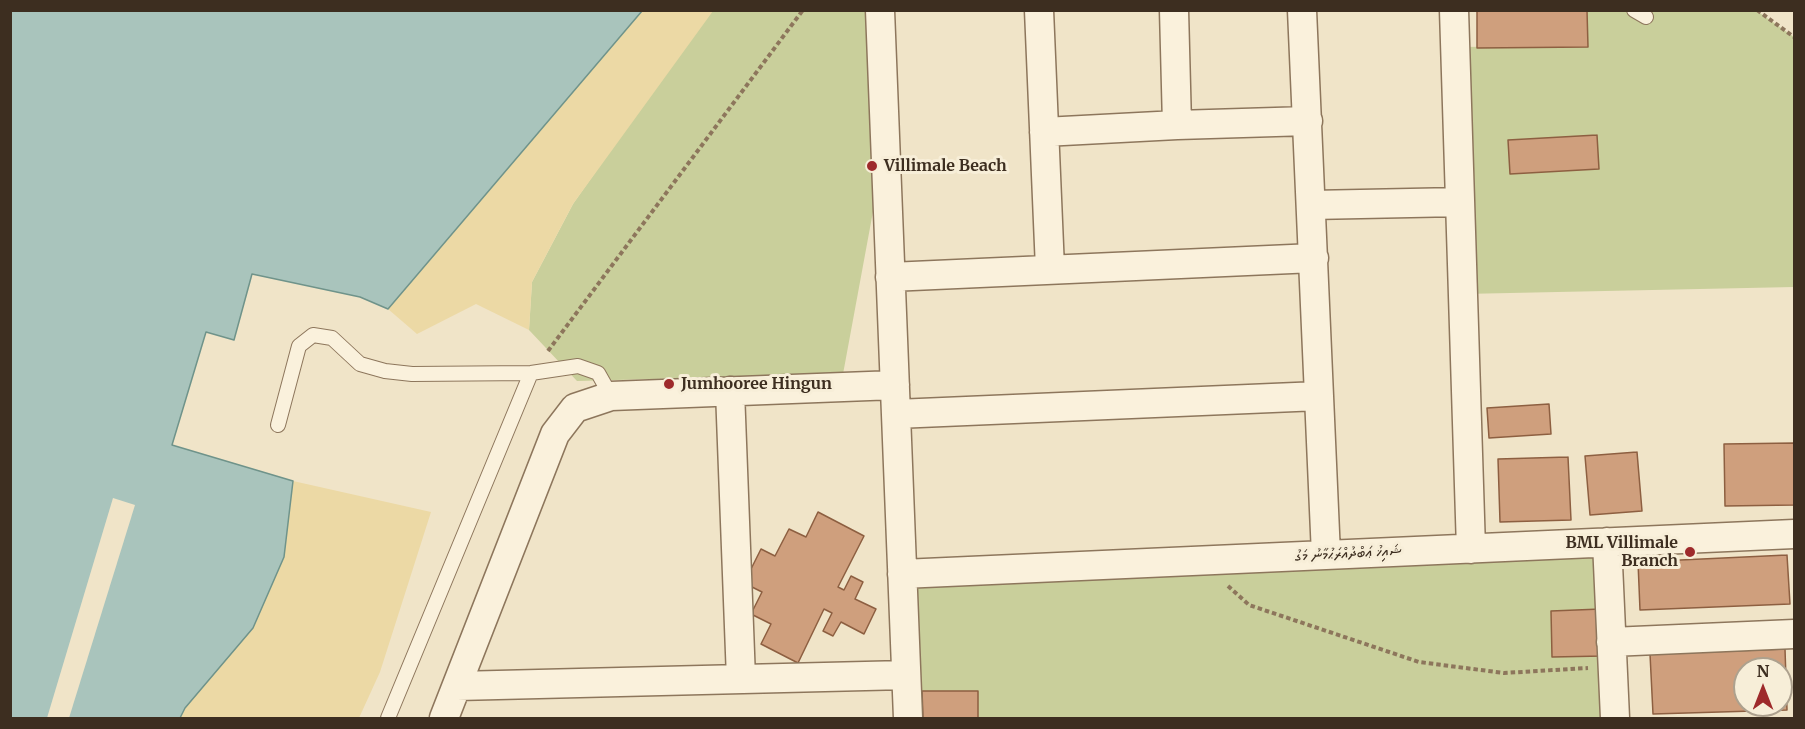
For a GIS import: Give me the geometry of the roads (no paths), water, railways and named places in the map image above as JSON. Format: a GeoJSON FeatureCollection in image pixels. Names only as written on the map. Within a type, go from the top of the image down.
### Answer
{"type":"FeatureCollection","features":[{"type":"Feature","properties":{"kind":"street"},"geometry":{"type":"LineString","coordinates":[[880,10],[908,718]]}},
{"type":"Feature","properties":{"kind":"street"},"geometry":{"type":"LineString","coordinates":[[1039,10],[1050,269]]}},
{"type":"Feature","properties":{"kind":"street"},"geometry":{"type":"LineString","coordinates":[[1174,10],[1177,125]]}},
{"type":"Feature","properties":{"kind":"street"},"geometry":{"type":"LineString","coordinates":[[1302,10],[1326,555]]}},
{"type":"Feature","properties":{"kind":"street"},"geometry":{"type":"LineString","coordinates":[[1454,10],[1471,549]]}},
{"type":"Feature","properties":{"kind":"street"},"geometry":{"type":"LineString","coordinates":[[1044,132],[1308,121]]}},
{"type":"Feature","properties":{"kind":"street"},"geometry":{"type":"LineString","coordinates":[[1311,206],[1460,202]]}},
{"type":"Feature","properties":{"kind":"street"},"geometry":{"type":"LineString","coordinates":[[890,277],[1314,258]]}},
{"type":"Feature","properties":{"kind":"street"},"geometry":{"type":"LineString","coordinates":[[895,385],[611,396],[575,408],[555,434],[451,706],[741,679],[906,675]]}},
{"type":"Feature","properties":{"kind":"street"},"geometry":{"type":"LineString","coordinates":[[730,391],[741,679]]}},
{"type":"Feature","properties":{"kind":"street"},"geometry":{"type":"LineString","coordinates":[[896,414],[1319,396]]}},
{"type":"Feature","properties":{"kind":"street","name":"ޝައިިޚު ޢަބްދުއްރަޙުމާނު މަގު"},"geometry":{"type":"LineString","coordinates":[[902,574],[1794,534]]}},
{"type":"Feature","properties":{"kind":"street"},"geometry":{"type":"LineString","coordinates":[[1607,542],[1615,718]]}},
{"type":"Feature","properties":{"kind":"street"},"geometry":{"type":"LineString","coordinates":[[1612,654],[1794,634]]}},
{"type":"Feature","properties":{"kind":"lane"},"geometry":{"type":"LineString","coordinates":[[278,425],[299,346],[313,335],[332,338],[360,364],[385,371],[412,374],[531,373],[578,366],[598,373],[611,396]]}},
{"type":"Feature","properties":{"kind":"lane"},"geometry":{"type":"LineString","coordinates":[[388,718],[531,373]]}},
{"type":"Feature","properties":{"kind":"water"},"geometry":{"type":"Polygon","coordinates":[[[10,11],[642,11],[388,309],[360,297],[252,274],[234,340],[206,332],[172,445],[293,481],[284,557],[253,628],[185,708],[180,718],[11,718],[10,11]]]}},
{"type":"Feature","properties":{"kind":"place","name":"Villimale Beach"},"geometry":{"type":"Point","coordinates":[872,166]}},
{"type":"Feature","properties":{"kind":"place","name":"Jumhooree Hingun"},"geometry":{"type":"Point","coordinates":[669,384]}},
{"type":"Feature","properties":{"kind":"place","name":"BML Villimale Branch"},"geometry":{"type":"Point","coordinates":[1690,552]}}]}
